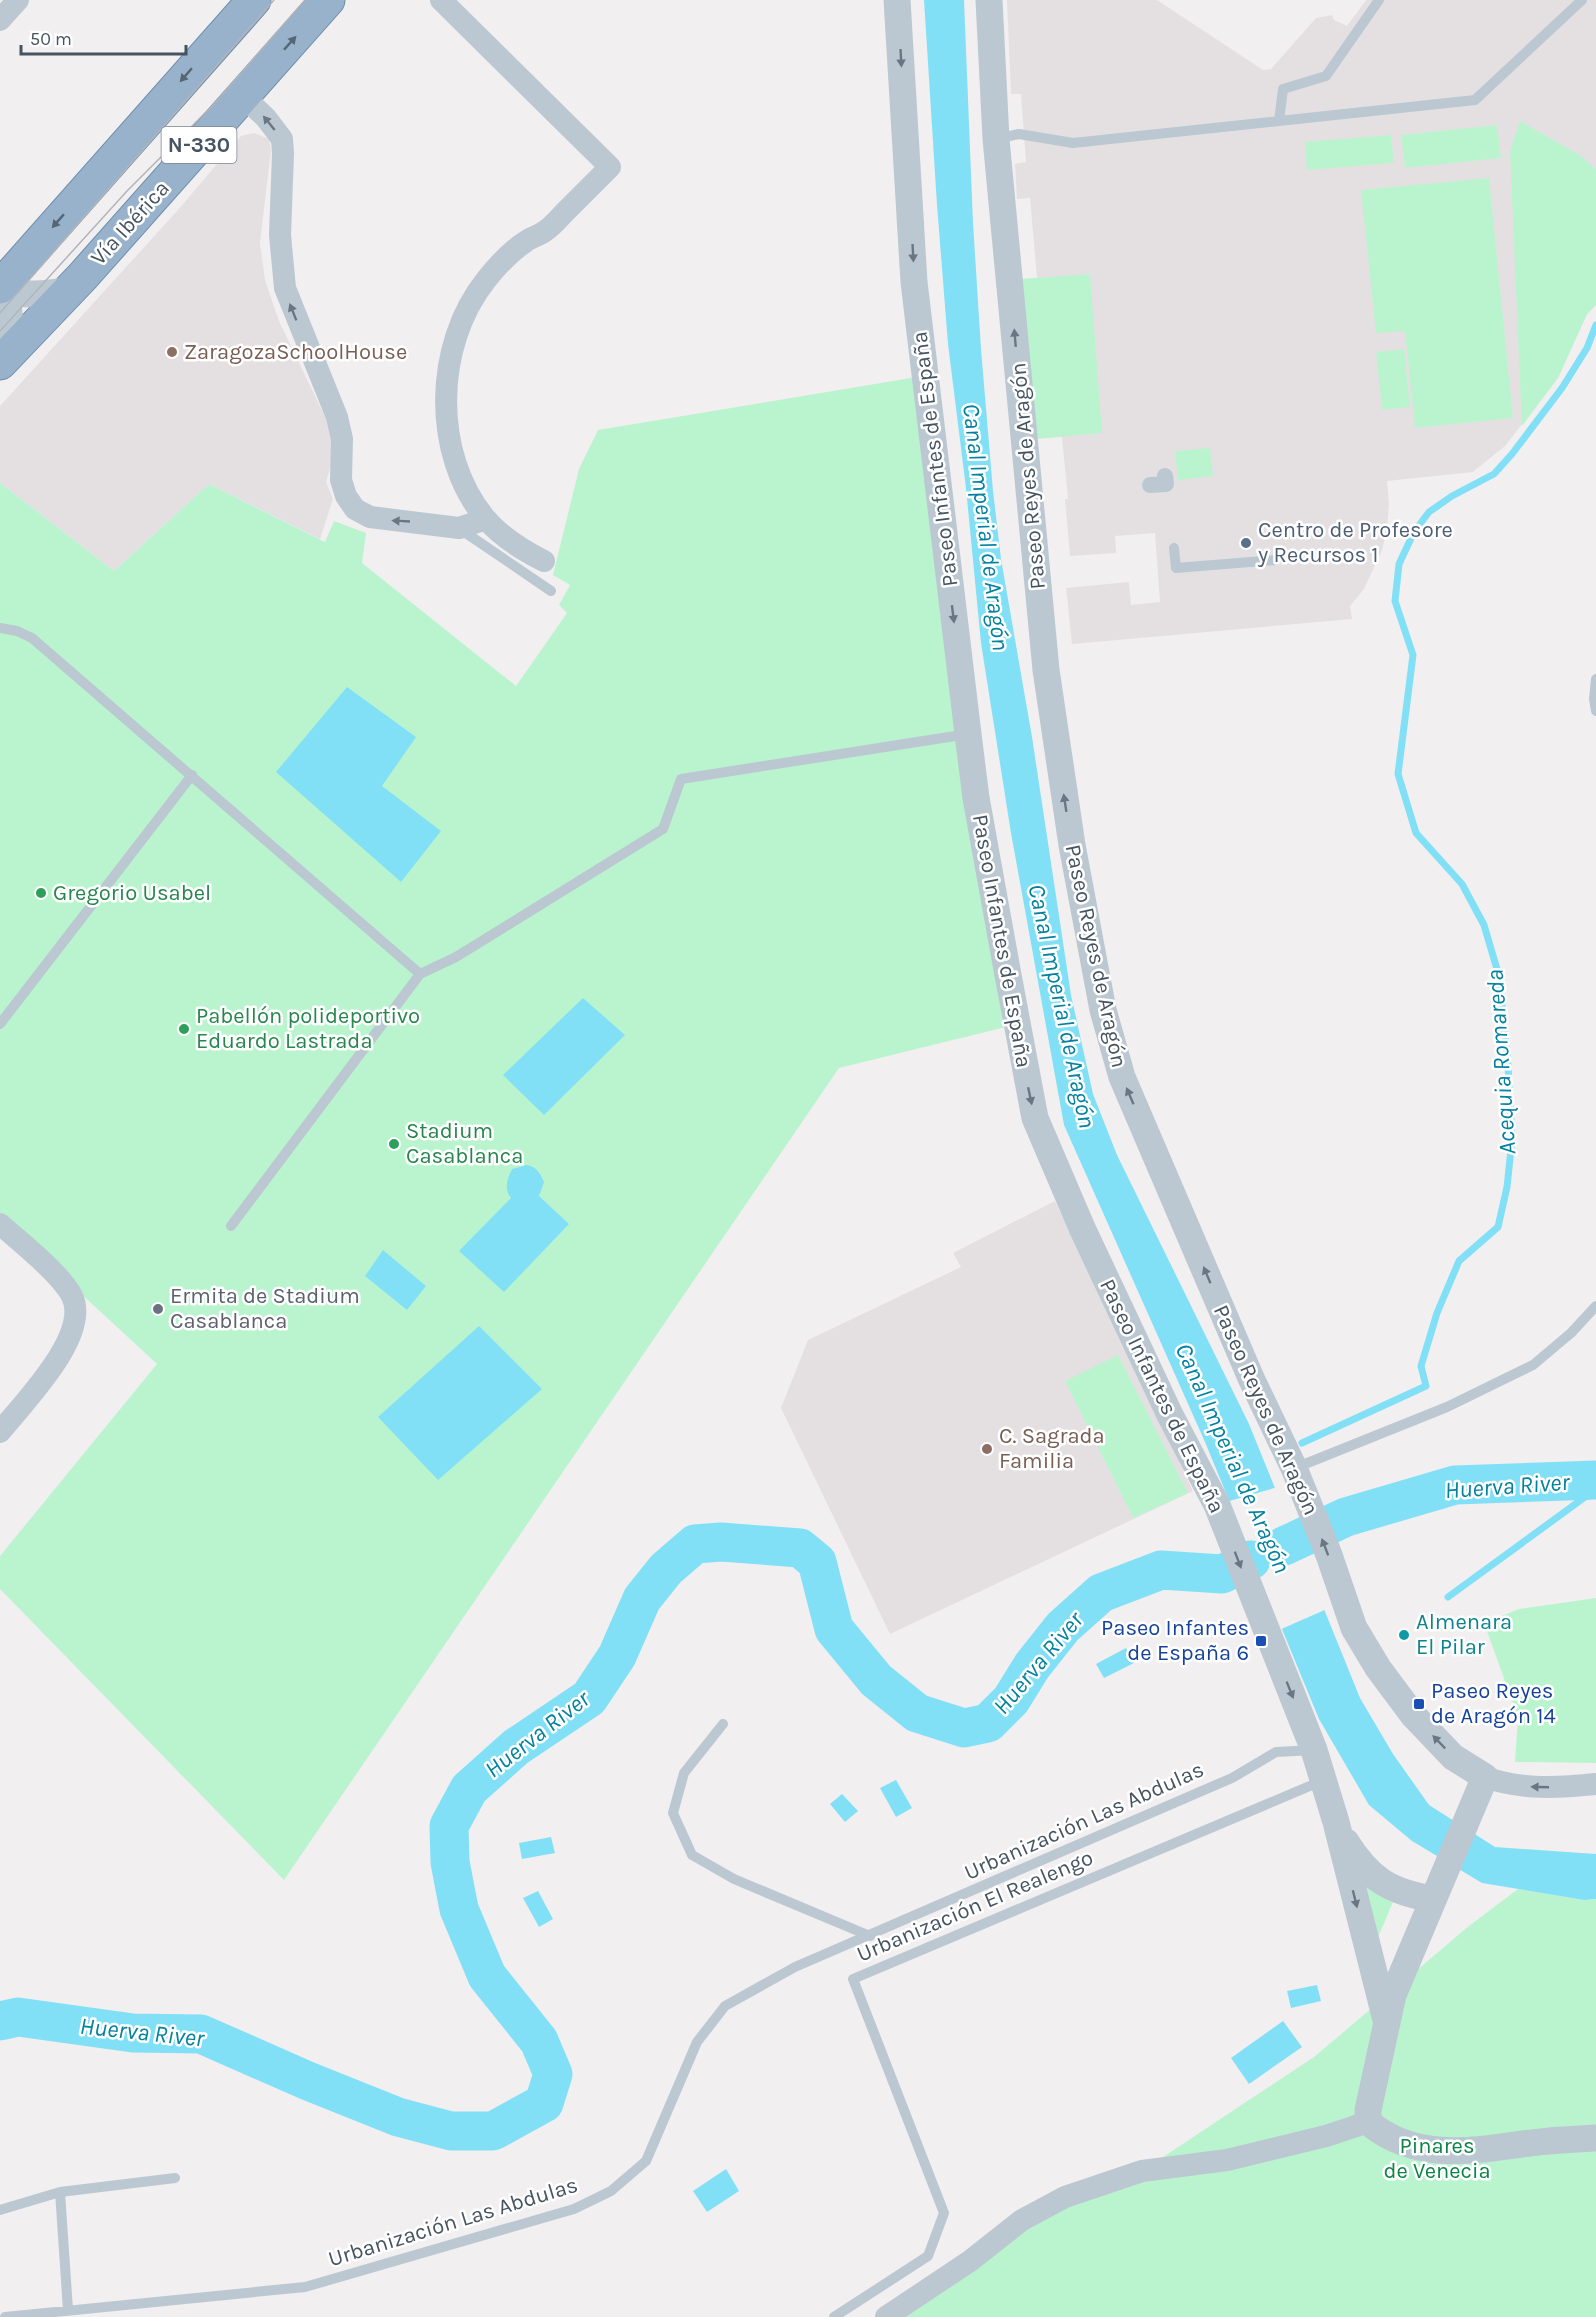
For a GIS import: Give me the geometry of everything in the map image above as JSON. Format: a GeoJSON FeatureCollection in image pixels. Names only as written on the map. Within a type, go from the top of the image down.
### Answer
{"type":"FeatureCollection","features":[{"type":"Feature","properties":{"kind":"highway","name":"N-330"},"geometry":{"type":"LineString","coordinates":[[0,288],[254,0]]}},
{"type":"Feature","properties":{"kind":"highway","name":"Vía Ibérica"},"geometry":{"type":"LineString","coordinates":[[0,363],[70,290],[328,0]]}},
{"type":"Feature","properties":{"kind":"street"},"geometry":{"type":"LineString","coordinates":[[0,20],[18,0]]}},
{"type":"Feature","properties":{"kind":"street"},"geometry":{"type":"LineString","coordinates":[[441,0],[610,167],[546,231],[526,241],[505,258],[485,281],[458,331],[451,357],[447,422],[452,453],[462,480],[486,519],[513,544],[544,561]]}},
{"type":"Feature","properties":{"kind":"street","name":"Paseo Infantes de España"},"geometry":{"type":"LineString","coordinates":[[897,0],[914,282],[968,734],[1001,940],[1035,1118],[1082,1228],[1170,1415],[1217,1505],[1314,1750],[1336,1822],[1386,2020]]}},
{"type":"Feature","properties":{"kind":"street","name":"Paseo Reyes de Aragón"},"geometry":{"type":"LineString","coordinates":[[989,0],[996,139],[1046,670],[1072,845],[1103,1010],[1126,1087],[1329,1555],[1354,1628],[1365,1648],[1413,1715],[1453,1757],[1485,1778],[1503,1784],[1542,1788],[1596,1784]]}},
{"type":"Feature","properties":{"kind":"street"},"geometry":{"type":"LineString","coordinates":[[243,96],[266,118],[282,139],[280,235],[285,288],[337,417],[342,439],[341,480],[346,496],[356,509],[370,518],[459,528],[486,519]]}},
{"type":"Feature","properties":{"kind":"street"},"geometry":{"type":"LineString","coordinates":[[0,288],[17,294],[33,295],[70,290]]}},
{"type":"Feature","properties":{"kind":"street"},"geometry":{"type":"LineString","coordinates":[[0,288],[8,304],[11,319],[0,350]]}},
{"type":"Feature","properties":{"kind":"street"},"geometry":{"type":"LineString","coordinates":[[1150,485],[1166,484],[1165,476]]}},
{"type":"Feature","properties":{"kind":"street"},"geometry":{"type":"LineString","coordinates":[[0,1224],[52,1271],[72,1296],[76,1320],[64,1351],[0,1432]]}},
{"type":"Feature","properties":{"kind":"street","name":"Paseo Infantes de España"},"geometry":{"type":"LineString","coordinates":[[1368,2122],[1368,2110],[1393,1995],[1485,1778]]}},
{"type":"Feature","properties":{"kind":"street","name":"Paseo Infantes de España"},"geometry":{"type":"LineString","coordinates":[[1336,1822],[1354,1854],[1378,1881],[1395,1890],[1438,1888]]}},
{"type":"Feature","properties":{"kind":"street"},"geometry":{"type":"LineString","coordinates":[[885,2317],[970,2261],[1022,2220],[1065,2197],[1142,2171],[1227,2160],[1326,2136],[1368,2122],[1383,2135],[1399,2142],[1418,2148],[1442,2151],[1596,2138]]}},
{"type":"Feature","properties":{"kind":"lane"},"geometry":{"type":"LineString","coordinates":[[1279,121],[1283,89],[1326,76],[1379,0]]}},
{"type":"Feature","properties":{"kind":"lane"},"geometry":{"type":"LineString","coordinates":[[996,139],[1019,134],[1073,143],[1475,100],[1582,0]]}},
{"type":"Feature","properties":{"kind":"lane"},"geometry":{"type":"LineString","coordinates":[[459,528],[551,591]]}},
{"type":"Feature","properties":{"kind":"lane"},"geometry":{"type":"LineString","coordinates":[[1174,548],[1176,568],[1276,560]]}},
{"type":"Feature","properties":{"kind":"lane"},"geometry":{"type":"LineString","coordinates":[[0,628],[17,631],[32,638],[420,974]]}},
{"type":"Feature","properties":{"kind":"lane"},"geometry":{"type":"LineString","coordinates":[[1596,679],[1594,699],[1596,711]]}},
{"type":"Feature","properties":{"kind":"lane"},"geometry":{"type":"LineString","coordinates":[[231,1226],[420,974],[456,957],[663,829],[681,779],[968,734]]}},
{"type":"Feature","properties":{"kind":"lane"},"geometry":{"type":"LineString","coordinates":[[0,1024],[192,775]]}},
{"type":"Feature","properties":{"kind":"lane"},"geometry":{"type":"LineString","coordinates":[[1293,1474],[1447,1407],[1533,1365],[1571,1333],[1596,1306]]}},
{"type":"Feature","properties":{"kind":"lane"},"geometry":{"type":"LineString","coordinates":[[723,1724],[684,1773],[673,1814],[692,1855],[734,1879],[870,1936]]}},
{"type":"Feature","properties":{"kind":"lane","name":"Urbanización Las Abdulas"},"geometry":{"type":"LineString","coordinates":[[5,2317],[305,2287],[574,2209],[611,2191],[646,2161],[697,2042],[725,2006],[795,1967],[1232,1778],[1276,1752],[1314,1750]]}},
{"type":"Feature","properties":{"kind":"lane","name":"Urbanización El Realengo"},"geometry":{"type":"LineString","coordinates":[[834,2317],[928,2256],[944,2213],[853,1979],[1324,1780]]}},
{"type":"Feature","properties":{"kind":"lane"},"geometry":{"type":"LineString","coordinates":[[0,2210],[60,2192],[175,2178]]}},
{"type":"Feature","properties":{"kind":"lane"},"geometry":{"type":"LineString","coordinates":[[60,2192],[68,2310]]}},
{"type":"Feature","properties":{"kind":"shaded area"},"geometry":{"type":"Polygon","coordinates":[[[1007,0],[1157,0],[1263,70],[1271,69],[1316,18],[1332,15],[1334,20],[1347,26],[1366,0],[1596,0],[1596,305],[1587,314],[1558,378],[1505,446],[1473,472],[1387,481],[1389,503],[1387,529],[1382,550],[1364,589],[1350,606],[1352,619],[1072,644],[1066,588],[1129,582],[1131,605],[1160,602],[1155,533],[1115,536],[1116,553],[1070,556],[1065,499],[1068,499],[1062,437],[1035,439],[1037,277],[1030,198],[1017,199],[1015,164],[1026,162],[1021,94],[1011,94],[1007,0]]]}},
{"type":"Feature","properties":{"kind":"shaded area","name":"ZaragozaSchoolHouse"},"geometry":{"type":"Polygon","coordinates":[[[254,133],[269,139],[271,150],[260,243],[265,280],[279,321],[327,421],[332,440],[332,462],[326,482],[333,499],[320,539],[209,484],[114,571],[0,483],[0,406],[177,211],[241,136],[254,133]]]}},
{"type":"Feature","properties":{"kind":"shaded area","name":"C. Sagrada Familia"},"geometry":{"type":"Polygon","coordinates":[[[1055,1201],[1193,1491],[890,1634],[781,1408],[808,1340],[961,1267],[953,1253],[1055,1201]]]}},
{"type":"Feature","properties":{"kind":"green space"},"geometry":{"type":"Polygon","coordinates":[[[1520,121],[1581,156],[1596,170],[1596,305],[1587,314],[1558,378],[1522,426],[1510,151],[1520,121]]]}},
{"type":"Feature","properties":{"kind":"green space"},"geometry":{"type":"Polygon","coordinates":[[[1497,125],[1501,158],[1405,168],[1401,135],[1497,125]]]}},
{"type":"Feature","properties":{"kind":"green space"},"geometry":{"type":"Polygon","coordinates":[[[1391,135],[1394,163],[1307,170],[1305,142],[1391,135]]]}},
{"type":"Feature","properties":{"kind":"green space"},"geometry":{"type":"Polygon","coordinates":[[[1489,178],[1513,418],[1415,428],[1405,331],[1376,333],[1361,190],[1489,178]]]}},
{"type":"Feature","properties":{"kind":"green space"},"geometry":{"type":"Polygon","coordinates":[[[1090,274],[1102,433],[1035,439],[1020,279],[1090,274]]]}},
{"type":"Feature","properties":{"kind":"green space"},"geometry":{"type":"Polygon","coordinates":[[[1404,349],[1410,407],[1382,410],[1376,352],[1404,349]]]}},
{"type":"Feature","properties":{"kind":"green space","name":"Stadium Casablanca"},"geometry":{"type":"Polygon","coordinates":[[[917,377],[1010,1026],[839,1068],[284,1880],[0,1589],[0,1556],[157,1364],[0,1219],[0,483],[114,571],[209,484],[325,542],[334,521],[366,533],[362,563],[516,686],[567,613],[559,605],[570,585],[553,575],[579,469],[598,430],[917,377]]]}},
{"type":"Feature","properties":{"kind":"green space"},"geometry":{"type":"Polygon","coordinates":[[[1210,448],[1213,476],[1178,480],[1175,451],[1210,448]]]}},
{"type":"Feature","properties":{"kind":"green space"},"geometry":{"type":"Polygon","coordinates":[[[1118,1355],[1188,1493],[1133,1518],[1065,1381],[1118,1355]]]}},
{"type":"Feature","properties":{"kind":"green space"},"geometry":{"type":"Polygon","coordinates":[[[1596,1598],[1596,1763],[1515,1762],[1518,1717],[1484,1623],[1519,1609],[1596,1598]]]}},
{"type":"Feature","properties":{"kind":"green space"},"geometry":{"type":"Polygon","coordinates":[[[1357,1875],[1393,1902],[1373,1949],[1357,1875]]]}},
{"type":"Feature","properties":{"kind":"green space","name":"Pinares de Venecia"},"geometry":{"type":"Polygon","coordinates":[[[1518,1889],[1584,1900],[1596,1899],[1596,2317],[886,2317],[1022,2220],[1142,2171],[1314,2057],[1469,1926],[1518,1889]]]}},
{"type":"Feature","properties":{"kind":"water","name":"Canal Imperial de Aragón"},"geometry":{"type":"Polygon","coordinates":[[[924,0],[964,0],[973,223],[981,349],[1001,559],[1032,737],[1071,995],[1093,1094],[1117,1155],[1249,1424],[1360,1698],[1393,1754],[1429,1805],[1495,1847],[1596,1854],[1596,1899],[1584,1900],[1482,1883],[1412,1841],[1369,1805],[1319,1719],[1205,1442],[1064,1125],[1011,833],[981,643],[966,488],[948,344],[924,0]]]}},
{"type":"Feature","properties":{"kind":"water"},"geometry":{"type":"Polygon","coordinates":[[[347,687],[416,737],[382,786],[441,831],[401,882],[276,772],[347,687]]]}},
{"type":"Feature","properties":{"kind":"water"},"geometry":{"type":"Polygon","coordinates":[[[583,998],[625,1035],[544,1115],[503,1075],[583,998]]]}},
{"type":"Feature","properties":{"kind":"water"},"geometry":{"type":"Polygon","coordinates":[[[527,1165],[538,1171],[544,1182],[539,1196],[569,1224],[504,1292],[459,1251],[511,1198],[507,1184],[512,1169],[527,1165]]]}},
{"type":"Feature","properties":{"kind":"water"},"geometry":{"type":"Polygon","coordinates":[[[383,1250],[426,1286],[407,1310],[365,1276],[383,1250]]]}},
{"type":"Feature","properties":{"kind":"water"},"geometry":{"type":"Polygon","coordinates":[[[479,1326],[542,1389],[438,1480],[378,1417],[479,1326]]]}},
{"type":"Feature","properties":{"kind":"water"},"geometry":{"type":"Polygon","coordinates":[[[1126,1648],[1134,1663],[1104,1678],[1096,1664],[1126,1648]]]}},
{"type":"Feature","properties":{"kind":"water"},"geometry":{"type":"Polygon","coordinates":[[[896,1780],[912,1808],[896,1817],[880,1788],[896,1780]]]}},
{"type":"Feature","properties":{"kind":"water"},"geometry":{"type":"Polygon","coordinates":[[[842,1794],[858,1811],[845,1822],[830,1804],[842,1794]]]}},
{"type":"Feature","properties":{"kind":"water"},"geometry":{"type":"Polygon","coordinates":[[[551,1837],[555,1853],[522,1859],[519,1843],[551,1837]]]}},
{"type":"Feature","properties":{"kind":"water"},"geometry":{"type":"Polygon","coordinates":[[[538,1891],[553,1919],[539,1927],[523,1898],[538,1891]]]}},
{"type":"Feature","properties":{"kind":"water"},"geometry":{"type":"Polygon","coordinates":[[[1317,1985],[1321,2001],[1291,2008],[1287,1991],[1317,1985]]]}},
{"type":"Feature","properties":{"kind":"water"},"geometry":{"type":"Polygon","coordinates":[[[1283,2021],[1302,2047],[1249,2084],[1231,2058],[1283,2021]]]}},
{"type":"Feature","properties":{"kind":"water"},"geometry":{"type":"Polygon","coordinates":[[[726,2169],[739,2191],[707,2212],[693,2191],[726,2169]]]}},
{"type":"Feature","properties":{"kind":"pier"},"geometry":{"type":"Polygon","coordinates":[[[1278,1487],[1327,1609],[1279,1630],[1226,1502],[1278,1487]]]}},
{"type":"Feature","properties":{"kind":"waterway","name":"Acequia Romareda"},"geometry":{"type":"LineString","coordinates":[[1302,1443],[1426,1386],[1421,1366],[1437,1313],[1459,1261],[1498,1227],[1507,1187],[1512,1140],[1508,1066],[1499,976],[1484,925],[1462,884],[1416,833],[1398,774],[1413,655],[1395,601],[1399,564],[1414,532],[1429,512],[1452,496],[1494,474],[1512,454],[1562,388],[1587,348],[1596,325]]}},
{"type":"Feature","properties":{"kind":"waterway","name":"Huerva River"},"geometry":{"type":"LineString","coordinates":[[1284,1546],[1346,1517],[1455,1485],[1596,1480]]}},
{"type":"Feature","properties":{"kind":"waterway"},"geometry":{"type":"LineString","coordinates":[[1448,1597],[1596,1489]]}},
{"type":"Feature","properties":{"kind":"waterway","name":"Huerva River"},"geometry":{"type":"LineString","coordinates":[[0,2021],[18,2017],[133,2033],[201,2034],[398,2117],[451,2131],[493,2131],[544,2103],[553,2074],[539,2041],[487,1976],[459,1909],[450,1862],[449,1826],[469,1789],[516,1747],[589,1698],[617,1656],[642,1599],[666,1569],[695,1544],[721,1542],[800,1548],[817,1562],[834,1629],[876,1680],[917,1713],[964,1728],[988,1723],[1011,1700],[1032,1666],[1063,1627],[1101,1593],[1161,1570],[1222,1574],[1251,1560]]}},
{"type":"Feature","properties":{"kind":"tram line"},"geometry":{"type":"LineString","coordinates":[[0,313],[274,0]]}},
{"type":"Feature","properties":{"kind":"tram line"},"geometry":{"type":"LineString","coordinates":[[0,331],[127,191],[213,105],[305,0]]}},
{"type":"Feature","properties":{"kind":"place","name":"ZaragozaSchoolHouse"},"geometry":{"type":"Point","coordinates":[172,352]}},
{"type":"Feature","properties":{"kind":"place","name":"Centro de Profesore y Recursos 1"},"geometry":{"type":"Point","coordinates":[1246,543]}},
{"type":"Feature","properties":{"kind":"place","name":"Gregorio Usabel"},"geometry":{"type":"Point","coordinates":[41,893]}},
{"type":"Feature","properties":{"kind":"place","name":"Pabellón polideportivo Eduardo Lastrada"},"geometry":{"type":"Point","coordinates":[184,1029]}},
{"type":"Feature","properties":{"kind":"place","name":"Stadium Casablanca"},"geometry":{"type":"Point","coordinates":[394,1144]}},
{"type":"Feature","properties":{"kind":"place","name":"Ermita de Stadium Casablanca"},"geometry":{"type":"Point","coordinates":[158,1309]}},
{"type":"Feature","properties":{"kind":"place","name":"C. Sagrada Familia"},"geometry":{"type":"Point","coordinates":[987,1449]}},
{"type":"Feature","properties":{"kind":"place","name":"Almenara El Pilar"},"geometry":{"type":"Point","coordinates":[1404,1635]}},
{"type":"Feature","properties":{"kind":"place","name":"Paseo Infantes de España 6"},"geometry":{"type":"Point","coordinates":[1261,1641]}},
{"type":"Feature","properties":{"kind":"place","name":"Paseo Reyes de Aragón 14"},"geometry":{"type":"Point","coordinates":[1419,1704]}}]}
